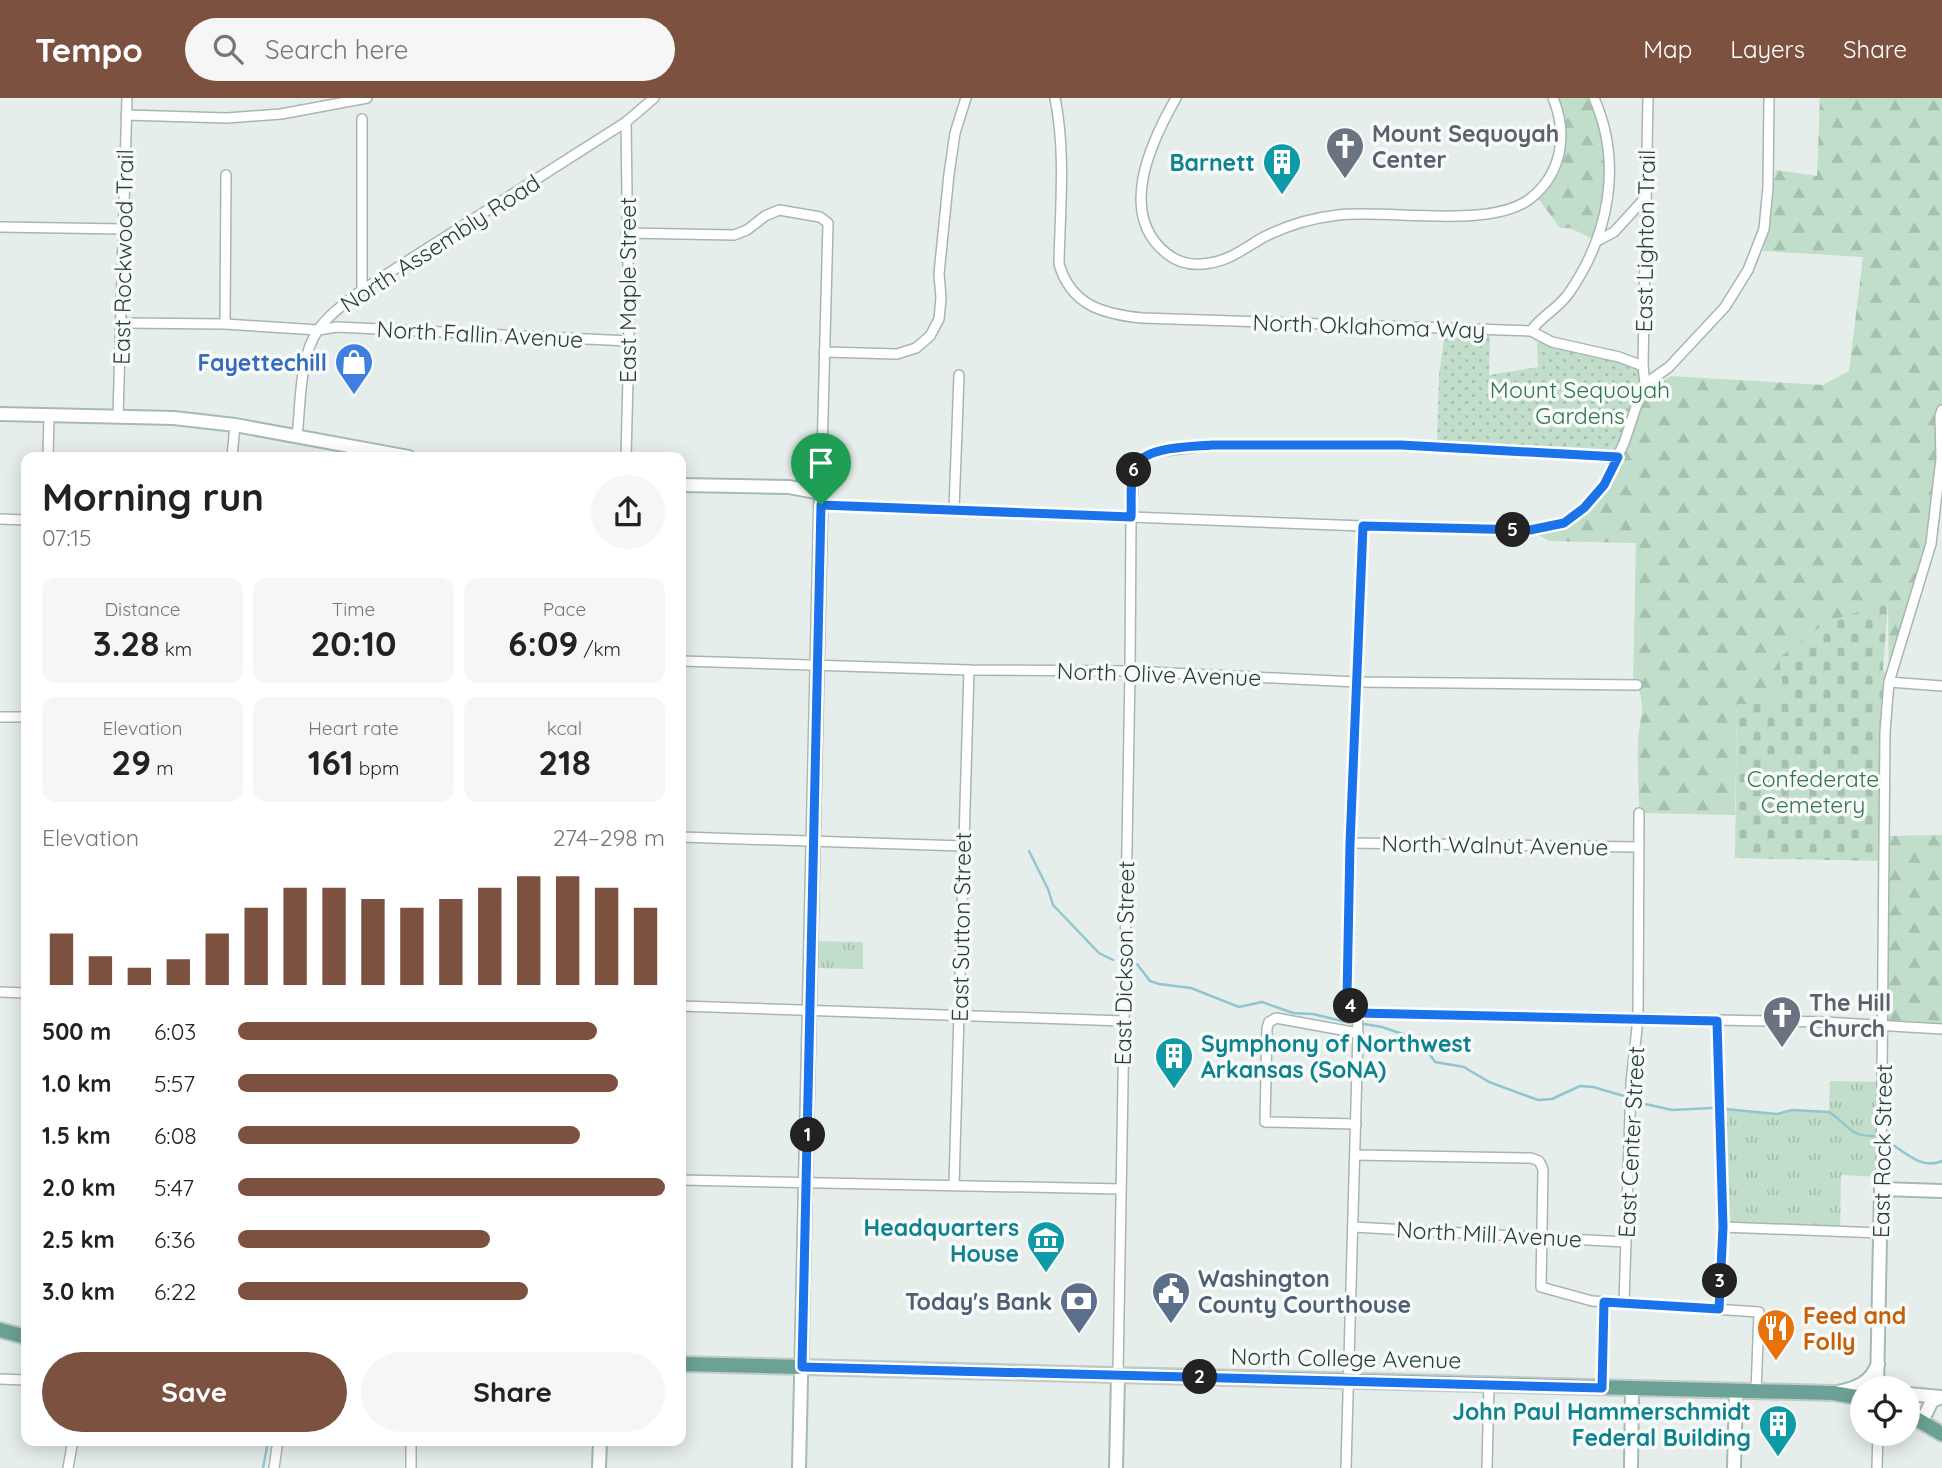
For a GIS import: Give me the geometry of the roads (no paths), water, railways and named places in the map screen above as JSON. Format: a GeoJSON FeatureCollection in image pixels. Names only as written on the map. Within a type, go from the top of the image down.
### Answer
{"type":"FeatureCollection","features":[{"type":"Feature","properties":{"kind":"main road"},"geometry":{"type":"LineString","coordinates":[[0,414],[174,418],[297,436],[359,452]]}},
{"type":"Feature","properties":{"kind":"main road"},"geometry":{"type":"LineString","coordinates":[[686,485],[789,487],[821,499],[799,1468]]}},
{"type":"Feature","properties":{"kind":"main road"},"geometry":{"type":"LineString","coordinates":[[1881,1189],[1942,1191]]}},
{"type":"Feature","properties":{"kind":"main road","name":"East Rock Street"},"geometry":{"type":"LineString","coordinates":[[1878,1376],[1881,1189]]}},
{"type":"Feature","properties":{"kind":"main road"},"geometry":{"type":"LineString","coordinates":[[1881,1215],[1884,1204],[1890,1198],[1897,1193],[1912,1190]]}},
{"type":"Feature","properties":{"kind":"main road"},"geometry":{"type":"LineString","coordinates":[[0,1330],[21,1336]]}},
{"type":"Feature","properties":{"kind":"main road"},"geometry":{"type":"LineString","coordinates":[[1833,1393],[1864,1383],[1875,1371],[1879,1360]]}},
{"type":"Feature","properties":{"kind":"main road","name":"North College Avenue"},"geometry":{"type":"LineString","coordinates":[[686,1364],[1850,1394]]}},
{"type":"Feature","properties":{"kind":"main road","name":"East Dickson Street"},"geometry":{"type":"LineString","coordinates":[[1116,1468],[1118,1374]]}},
{"type":"Feature","properties":{"kind":"main road"},"geometry":{"type":"LineString","coordinates":[[1631,1468],[1632,1388]]}},
{"type":"Feature","properties":{"kind":"main road"},"geometry":{"type":"LineString","coordinates":[[1734,1468],[1736,1391]]}},
{"type":"Feature","properties":{"kind":"main road"},"geometry":{"type":"LineString","coordinates":[[1920,1395],[1942,1397]]}},
{"type":"Feature","properties":{"kind":"main road"},"geometry":{"type":"LineString","coordinates":[[1942,1397],[1932,1401],[1922,1421],[1942,1434]]}},
{"type":"Feature","properties":{"kind":"main road"},"geometry":{"type":"LineString","coordinates":[[599,1468],[600,1446]]}},
{"type":"Feature","properties":{"kind":"street","name":"East Rockwood Trail"},"geometry":{"type":"LineString","coordinates":[[118,416],[127,98]]}},
{"type":"Feature","properties":{"kind":"street"},"geometry":{"type":"LineString","coordinates":[[126,116],[227,118],[281,114],[367,98]]}},
{"type":"Feature","properties":{"kind":"street","name":"North Assembly Road"},"geometry":{"type":"LineString","coordinates":[[297,436],[306,361],[318,330],[331,315],[362,290],[626,122],[654,98]]}},
{"type":"Feature","properties":{"kind":"street"},"geometry":{"type":"LineString","coordinates":[[824,352],[897,354],[916,348],[930,336],[939,319],[939,274],[955,133],[967,98]]}},
{"type":"Feature","properties":{"kind":"street","name":"North Oklahoma Way"},"geometry":{"type":"LineString","coordinates":[[1055,98],[1061,126],[1059,264],[1064,281],[1076,296],[1091,307],[1122,316],[1142,318],[1531,331],[1552,342],[1619,357],[1643,366]]}},
{"type":"Feature","properties":{"kind":"street"},"geometry":{"type":"LineString","coordinates":[[1176,98],[1161,125],[1148,161],[1142,190],[1142,217],[1150,237],[1158,247],[1181,262],[1194,265],[1224,260],[1280,231],[1334,216],[1482,215],[1502,211],[1529,200],[1552,173],[1559,156],[1562,138],[1558,110],[1553,98]]}},
{"type":"Feature","properties":{"kind":"street"},"geometry":{"type":"LineString","coordinates":[[1531,331],[1538,321],[1558,307],[1568,295],[1597,241],[1608,202],[1610,175],[1606,128],[1594,98]]}},
{"type":"Feature","properties":{"kind":"street","name":"East Lighton Trail"},"geometry":{"type":"LineString","coordinates":[[1646,384],[1643,366],[1647,98]]}},
{"type":"Feature","properties":{"kind":"street"},"geometry":{"type":"LineString","coordinates":[[626,233],[734,235],[747,230],[779,209],[820,216],[828,223],[821,499],[954,510],[1530,530],[1564,523],[1584,508],[1604,485],[1618,457],[1646,384],[1669,367],[1725,307],[1748,270],[1764,229],[1768,187],[1769,98]]}},
{"type":"Feature","properties":{"kind":"street"},"geometry":{"type":"LineString","coordinates":[[362,119],[362,290]]}},
{"type":"Feature","properties":{"kind":"street","name":"East Maple Street"},"geometry":{"type":"LineString","coordinates":[[626,122],[629,341],[626,452]]}},
{"type":"Feature","properties":{"kind":"street"},"geometry":{"type":"LineString","coordinates":[[225,324],[226,175]]}},
{"type":"Feature","properties":{"kind":"street"},"geometry":{"type":"LineString","coordinates":[[1597,241],[1614,232],[1646,198]]}},
{"type":"Feature","properties":{"kind":"street"},"geometry":{"type":"LineString","coordinates":[[0,227],[124,229]]}},
{"type":"Feature","properties":{"kind":"street","name":"North Fallin Avenue"},"geometry":{"type":"LineString","coordinates":[[122,323],[225,324],[318,330],[337,327],[629,341]]}},
{"type":"Feature","properties":{"kind":"street"},"geometry":{"type":"LineString","coordinates":[[954,510],[959,375]]}},
{"type":"Feature","properties":{"kind":"street","name":"East Rock Street"},"geometry":{"type":"LineString","coordinates":[[1881,1189],[1885,732],[1889,682],[1931,544],[1941,459],[1941,413]]}},
{"type":"Feature","properties":{"kind":"street"},"geometry":{"type":"LineString","coordinates":[[48,452],[49,415]]}},
{"type":"Feature","properties":{"kind":"street"},"geometry":{"type":"LineString","coordinates":[[232,452],[235,425]]}},
{"type":"Feature","properties":{"kind":"street","name":"East Dickson Street"},"geometry":{"type":"LineString","coordinates":[[1118,1374],[1131,517],[1134,470],[1139,460],[1156,452],[1212,445],[1401,445],[1618,457]]}},
{"type":"Feature","properties":{"kind":"street"},"geometry":{"type":"LineString","coordinates":[[0,519],[21,520]]}},
{"type":"Feature","properties":{"kind":"street"},"geometry":{"type":"LineString","coordinates":[[1346,1468],[1358,1033],[1357,1013],[1351,1007],[1347,996],[1350,844],[1363,526]]}},
{"type":"Feature","properties":{"kind":"street","name":"North Olive Avenue"},"geometry":{"type":"LineString","coordinates":[[686,661],[969,670],[1130,671],[1356,682],[1637,685]]}},
{"type":"Feature","properties":{"kind":"street","name":"East Sutton Street"},"geometry":{"type":"LineString","coordinates":[[954,1185],[969,670]]}},
{"type":"Feature","properties":{"kind":"street"},"geometry":{"type":"LineString","coordinates":[[1889,682],[1942,686]]}},
{"type":"Feature","properties":{"kind":"street"},"geometry":{"type":"LineString","coordinates":[[0,717],[21,717]]}},
{"type":"Feature","properties":{"kind":"street","name":"East Center Street"},"geometry":{"type":"LineString","coordinates":[[1624,1303],[1631,1083],[1637,1019],[1639,813]]}},
{"type":"Feature","properties":{"kind":"street"},"geometry":{"type":"LineString","coordinates":[[686,837],[963,846]]}},
{"type":"Feature","properties":{"kind":"street","name":"North Walnut Avenue"},"geometry":{"type":"LineString","coordinates":[[1350,844],[1639,847]]}},
{"type":"Feature","properties":{"kind":"street"},"geometry":{"type":"LineString","coordinates":[[0,992],[21,993]]}},
{"type":"Feature","properties":{"kind":"street"},"geometry":{"type":"LineString","coordinates":[[686,1006],[1123,1021]]}},
{"type":"Feature","properties":{"kind":"street"},"geometry":{"type":"LineString","coordinates":[[1357,1013],[1824,1022],[1942,1029]]}},
{"type":"Feature","properties":{"kind":"street"},"geometry":{"type":"LineString","coordinates":[[1356,1124],[1265,1122],[1267,1028],[1269,1022],[1276,1018],[1358,1033]]}},
{"type":"Feature","properties":{"kind":"street"},"geometry":{"type":"LineString","coordinates":[[1717,1021],[1723,1227],[1719,1309]]}},
{"type":"Feature","properties":{"kind":"street"},"geometry":{"type":"LineString","coordinates":[[1355,1154],[1531,1158],[1539,1161],[1543,1169],[1541,1287],[1604,1302],[1759,1312],[1756,1392]]}},
{"type":"Feature","properties":{"kind":"street"},"geometry":{"type":"LineString","coordinates":[[686,1180],[1121,1189]]}},
{"type":"Feature","properties":{"kind":"street","name":"North Mill Avenue"},"geometry":{"type":"LineString","coordinates":[[1353,1227],[1625,1242]]}},
{"type":"Feature","properties":{"kind":"street"},"geometry":{"type":"LineString","coordinates":[[1723,1227],[1881,1233]]}},
{"type":"Feature","properties":{"kind":"street"},"geometry":{"type":"LineString","coordinates":[[1602,1388],[1604,1302]]}},
{"type":"Feature","properties":{"kind":"street"},"geometry":{"type":"LineString","coordinates":[[0,1379],[21,1380]]}},
{"type":"Feature","properties":{"kind":"street"},"geometry":{"type":"LineString","coordinates":[[1487,1468],[1489,1385]]}},
{"type":"Feature","properties":{"kind":"street"},"geometry":{"type":"LineString","coordinates":[[68,1468],[72,1446]]}},
{"type":"Feature","properties":{"kind":"street"},"geometry":{"type":"LineString","coordinates":[[274,1468],[277,1446]]}},
{"type":"Feature","properties":{"kind":"street"},"geometry":{"type":"LineString","coordinates":[[411,1446],[411,1468]]}},
{"type":"Feature","properties":{"kind":"street"},"geometry":{"type":"LineString","coordinates":[[1877,1468],[1878,1446]]}},
{"type":"Feature","properties":{"kind":"waterway"},"geometry":{"type":"LineString","coordinates":[[1029,851],[1053,905],[1099,953],[1113,960]]}},
{"type":"Feature","properties":{"kind":"waterway"},"geometry":{"type":"LineString","coordinates":[[1137,964],[1150,981],[1191,988],[1239,1007],[1262,1002],[1293,1013],[1313,1014],[1350,1023]]}},
{"type":"Feature","properties":{"kind":"waterway"},"geometry":{"type":"LineString","coordinates":[[1364,1024],[1420,1040],[1435,1062],[1464,1067],[1489,1082],[1538,1100],[1552,1099],[1580,1086],[1624,1096]]}},
{"type":"Feature","properties":{"kind":"waterway"},"geometry":{"type":"LineString","coordinates":[[1636,1102],[1672,1110],[1713,1108]]}},
{"type":"Feature","properties":{"kind":"waterway"},"geometry":{"type":"LineString","coordinates":[[1725,1109],[1777,1114],[1792,1110],[1829,1112],[1855,1133],[1877,1136]]}},
{"type":"Feature","properties":{"kind":"waterway"},"geometry":{"type":"LineString","coordinates":[[1889,1142],[1921,1162],[1942,1161]]}},
{"type":"Feature","properties":{"kind":"waterway"},"geometry":{"type":"LineString","coordinates":[[263,1468],[267,1447]]}},
{"type":"Feature","properties":{"kind":"place","name":"Mount Sequoyah Center"},"geometry":{"type":"Point","coordinates":[1345,180]}},
{"type":"Feature","properties":{"kind":"place","name":"Barnett"},"geometry":{"type":"Point","coordinates":[1282,196]}},
{"type":"Feature","properties":{"kind":"place","name":"Fayettechill"},"geometry":{"type":"Point","coordinates":[354,396]}},
{"type":"Feature","properties":{"kind":"place","name":"The Hill Church"},"geometry":{"type":"Point","coordinates":[1782,1049]}},
{"type":"Feature","properties":{"kind":"place","name":"Symphony of Northwest Arkansas (SoNA)"},"geometry":{"type":"Point","coordinates":[1174,1090]}},
{"type":"Feature","properties":{"kind":"place","name":"Headquarters House"},"geometry":{"type":"Point","coordinates":[1046,1274]}},
{"type":"Feature","properties":{"kind":"place","name":"Washington County Courthouse"},"geometry":{"type":"Point","coordinates":[1171,1325]}},
{"type":"Feature","properties":{"kind":"place","name":"Today's Bank"},"geometry":{"type":"Point","coordinates":[1079,1335]}},
{"type":"Feature","properties":{"kind":"place","name":"Feed and Folly"},"geometry":{"type":"Point","coordinates":[1776,1362]}},
{"type":"Feature","properties":{"kind":"place","name":"John Paul Hammerschmidt Federal Building"},"geometry":{"type":"Point","coordinates":[1778,1458]}},
{"type":"Feature","properties":{"kind":"park label","name":"Mount Sequoyah Gardens"},"geometry":{"type":"Point","coordinates":[1580,402]}},
{"type":"Feature","properties":{"kind":"park label","name":"Confederate Cemetery"},"geometry":{"type":"Point","coordinates":[1813,791]}}]}
